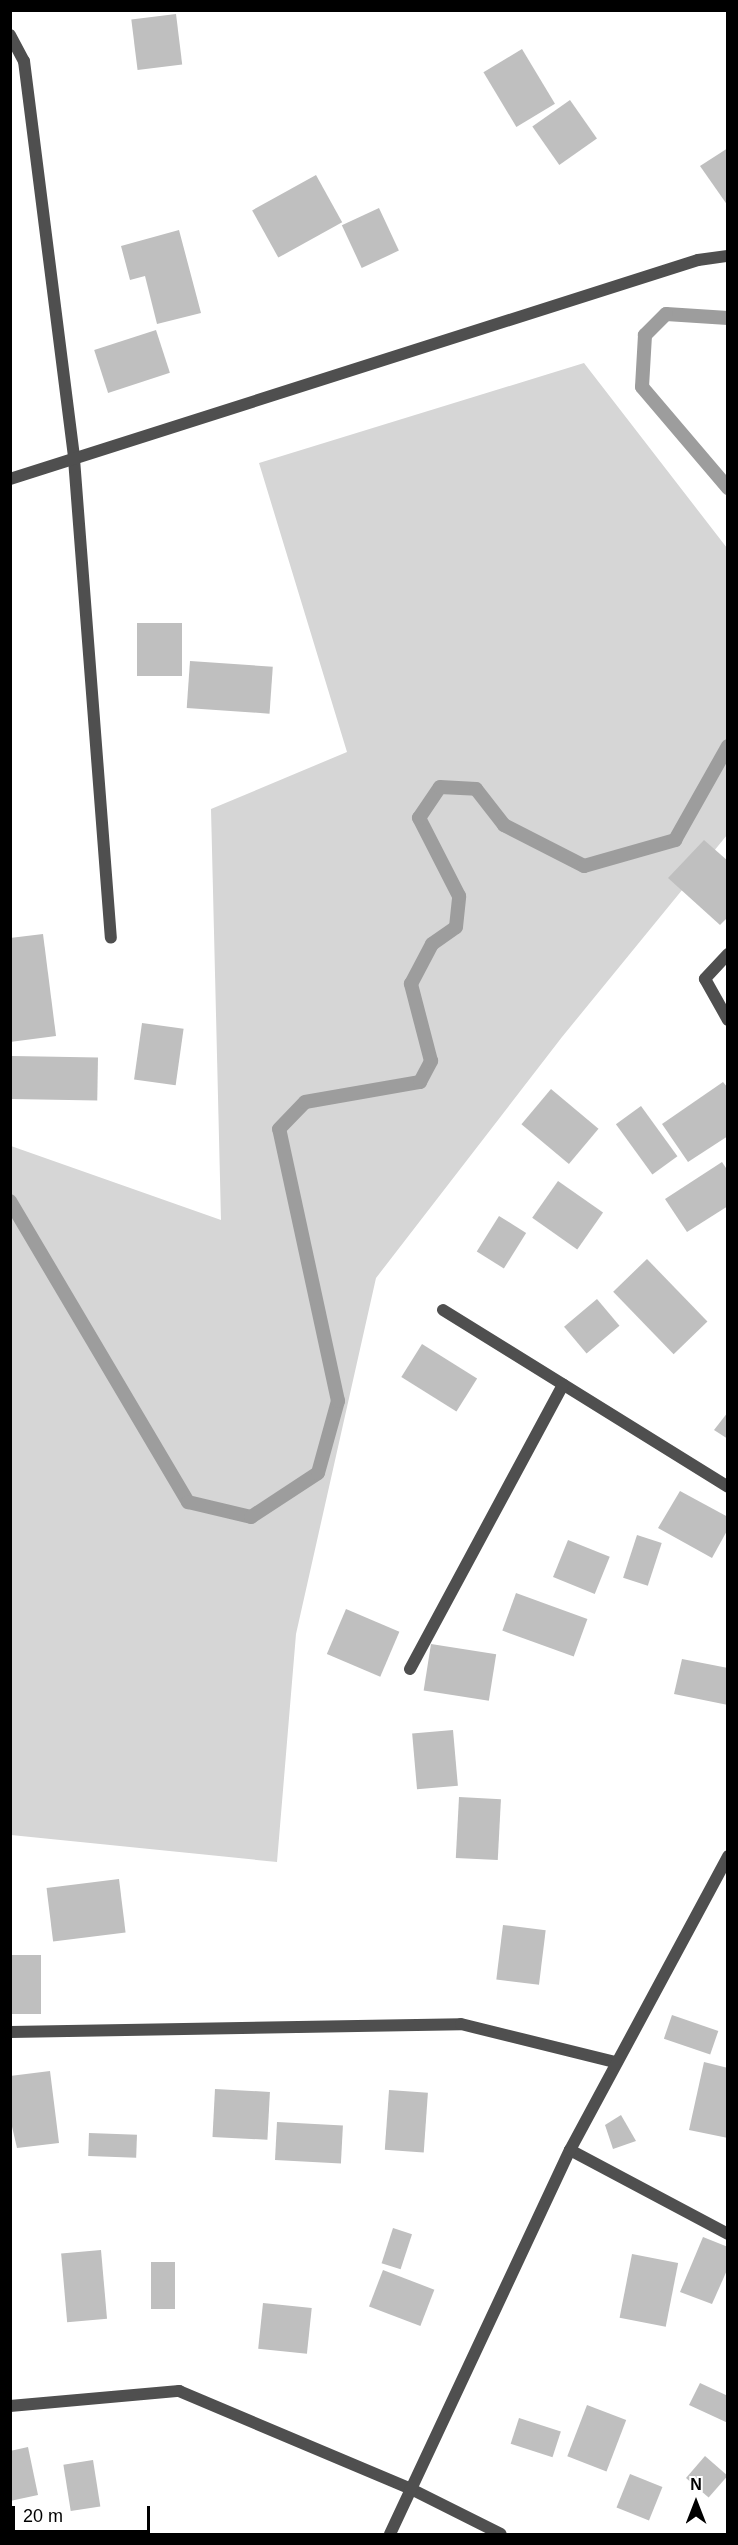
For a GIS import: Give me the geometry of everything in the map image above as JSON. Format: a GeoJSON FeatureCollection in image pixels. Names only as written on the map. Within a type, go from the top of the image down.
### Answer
{"type":"FeatureCollection","features":[{"type":"Feature","properties":{"kind":"street"},"geometry":{"type":"LineString","coordinates":[[10,35],[24,61],[74,459],[111,938]]}},
{"type":"Feature","properties":{"kind":"street"},"geometry":{"type":"LineString","coordinates":[[10,479],[698,260],[728,256]]}},
{"type":"Feature","properties":{"kind":"street"},"geometry":{"type":"LineString","coordinates":[[728,954],[705,979],[728,1020]]}},
{"type":"Feature","properties":{"kind":"street"},"geometry":{"type":"LineString","coordinates":[[443,1310],[728,1487]]}},
{"type":"Feature","properties":{"kind":"street"},"geometry":{"type":"LineString","coordinates":[[410,1669],[563,1385]]}},
{"type":"Feature","properties":{"kind":"street"},"geometry":{"type":"LineString","coordinates":[[390,2535],[570,2150],[615,2062],[728,1856]]}},
{"type":"Feature","properties":{"kind":"street"},"geometry":{"type":"LineString","coordinates":[[10,2032],[461,2024],[615,2062]]}},
{"type":"Feature","properties":{"kind":"street"},"geometry":{"type":"LineString","coordinates":[[570,2150],[728,2234]]}},
{"type":"Feature","properties":{"kind":"street"},"geometry":{"type":"LineString","coordinates":[[10,2406],[179,2391],[413,2490],[501,2535]]}},
{"type":"Feature","properties":{"kind":"shaded area"},"geometry":{"type":"Polygon","coordinates":[[[584,363],[727,548],[727,835],[562,1037],[376,1278],[296,1634],[277,1862],[11,1835],[11,1146],[221,1220],[211,809],[347,752],[259,463],[584,363]]]}},
{"type":"Feature","properties":{"kind":"building"},"geometry":{"type":"Polygon","coordinates":[[[176,14],[182,65],[138,70],[131,19],[176,14]]]}},
{"type":"Feature","properties":{"kind":"building"},"geometry":{"type":"Polygon","coordinates":[[[522,49],[555,104],[516,127],[483,72],[522,49]]]}},
{"type":"Feature","properties":{"kind":"building"},"geometry":{"type":"Polygon","coordinates":[[[570,100],[597,139],[559,165],[532,126],[570,100]]]}},
{"type":"Feature","properties":{"kind":"building"},"geometry":{"type":"Polygon","coordinates":[[[728,148],[728,206],[700,166],[728,148]]]}},
{"type":"Feature","properties":{"kind":"building"},"geometry":{"type":"Polygon","coordinates":[[[316,175],[342,222],[278,258],[252,210],[316,175]]]}},
{"type":"Feature","properties":{"kind":"building"},"geometry":{"type":"Polygon","coordinates":[[[379,208],[399,251],[362,268],[342,225],[379,208]]]}},
{"type":"Feature","properties":{"kind":"building"},"geometry":{"type":"Polygon","coordinates":[[[179,230],[201,313],[157,324],[145,276],[130,280],[121,246],[179,230]]]}},
{"type":"Feature","properties":{"kind":"building"},"geometry":{"type":"Polygon","coordinates":[[[156,330],[170,373],[108,393],[94,350],[156,330]]]}},
{"type":"Feature","properties":{"kind":"building"},"geometry":{"type":"Polygon","coordinates":[[[137,623],[182,623],[182,676],[137,676],[137,623]]]}},
{"type":"Feature","properties":{"kind":"building"},"geometry":{"type":"Polygon","coordinates":[[[190,661],[273,667],[270,714],[187,708],[190,661]]]}},
{"type":"Feature","properties":{"kind":"building"},"geometry":{"type":"Polygon","coordinates":[[[704,840],[728,861],[728,917],[720,925],[668,878],[704,840]]]}},
{"type":"Feature","properties":{"kind":"building"},"geometry":{"type":"Polygon","coordinates":[[[43,934],[56,1036],[10,1042],[10,938],[43,934]]]}},
{"type":"Feature","properties":{"kind":"building"},"geometry":{"type":"Polygon","coordinates":[[[142,1023],[184,1029],[176,1085],[134,1079],[142,1023]]]}},
{"type":"Feature","properties":{"kind":"building"},"geometry":{"type":"Polygon","coordinates":[[[12,1056],[98,1058],[97,1100],[11,1099],[12,1056]]]}},
{"type":"Feature","properties":{"kind":"building"},"geometry":{"type":"Polygon","coordinates":[[[723,1082],[728,1088],[728,1136],[688,1162],[662,1124],[723,1082]]]}},
{"type":"Feature","properties":{"kind":"building"},"geometry":{"type":"Polygon","coordinates":[[[551,1089],[598,1129],[569,1164],[521,1124],[551,1089]]]}},
{"type":"Feature","properties":{"kind":"building"},"geometry":{"type":"Polygon","coordinates":[[[641,1106],[677,1156],[652,1174],[616,1124],[641,1106]]]}},
{"type":"Feature","properties":{"kind":"building"},"geometry":{"type":"Polygon","coordinates":[[[722,1162],[728,1171],[728,1206],[687,1232],[665,1199],[722,1162]]]}},
{"type":"Feature","properties":{"kind":"building"},"geometry":{"type":"Polygon","coordinates":[[[558,1181],[603,1213],[577,1249],[532,1218],[558,1181]]]}},
{"type":"Feature","properties":{"kind":"building"},"geometry":{"type":"Polygon","coordinates":[[[499,1216],[526,1233],[504,1269],[477,1252],[499,1216]]]}},
{"type":"Feature","properties":{"kind":"building"},"geometry":{"type":"Polygon","coordinates":[[[647,1259],[707,1322],[674,1354],[613,1292],[647,1259]]]}},
{"type":"Feature","properties":{"kind":"building"},"geometry":{"type":"Polygon","coordinates":[[[597,1299],[619,1326],[587,1353],[564,1327],[597,1299]]]}},
{"type":"Feature","properties":{"kind":"building"},"geometry":{"type":"Polygon","coordinates":[[[422,1344],[477,1378],[456,1412],[401,1377],[422,1344]]]}},
{"type":"Feature","properties":{"kind":"building"},"geometry":{"type":"Polygon","coordinates":[[[728,1412],[728,1439],[714,1430],[728,1412]]]}},
{"type":"Feature","properties":{"kind":"building"},"geometry":{"type":"Polygon","coordinates":[[[680,1491],[728,1517],[728,1529],[712,1558],[658,1528],[680,1491]]]}},
{"type":"Feature","properties":{"kind":"building"},"geometry":{"type":"Polygon","coordinates":[[[637,1535],[662,1543],[648,1586],[623,1578],[637,1535]]]}},
{"type":"Feature","properties":{"kind":"building"},"geometry":{"type":"Polygon","coordinates":[[[568,1540],[610,1557],[595,1594],[553,1577],[568,1540]]]}},
{"type":"Feature","properties":{"kind":"building"},"geometry":{"type":"Polygon","coordinates":[[[516,1593],[587,1619],[574,1657],[502,1631],[516,1593]]]}},
{"type":"Feature","properties":{"kind":"building"},"geometry":{"type":"Polygon","coordinates":[[[346,1609],[399,1632],[380,1677],[327,1654],[346,1609]]]}},
{"type":"Feature","properties":{"kind":"building"},"geometry":{"type":"Polygon","coordinates":[[[431,1644],[496,1654],[489,1701],[424,1690],[431,1644]]]}},
{"type":"Feature","properties":{"kind":"building"},"geometry":{"type":"Polygon","coordinates":[[[682,1659],[728,1668],[728,1705],[674,1694],[682,1659]]]}},
{"type":"Feature","properties":{"kind":"building"},"geometry":{"type":"Polygon","coordinates":[[[453,1730],[458,1786],[417,1789],[412,1734],[453,1730]]]}},
{"type":"Feature","properties":{"kind":"building"},"geometry":{"type":"Polygon","coordinates":[[[459,1797],[501,1799],[498,1860],[456,1858],[459,1797]]]}},
{"type":"Feature","properties":{"kind":"building"},"geometry":{"type":"Polygon","coordinates":[[[119,1879],[126,1933],[53,1941],[47,1888],[119,1879]]]}},
{"type":"Feature","properties":{"kind":"building"},"geometry":{"type":"Polygon","coordinates":[[[503,1925],[546,1930],[539,1985],[496,1980],[503,1925]]]}},
{"type":"Feature","properties":{"kind":"building"},"geometry":{"type":"Polygon","coordinates":[[[10,1955],[41,1955],[41,2014],[10,2014],[10,1955]]]}},
{"type":"Feature","properties":{"kind":"building"},"geometry":{"type":"Polygon","coordinates":[[[672,2015],[718,2031],[710,2055],[664,2039],[672,2015]]]}},
{"type":"Feature","properties":{"kind":"building"},"geometry":{"type":"Polygon","coordinates":[[[704,2062],[728,2068],[728,2138],[689,2130],[704,2062]]]}},
{"type":"Feature","properties":{"kind":"building"},"geometry":{"type":"Polygon","coordinates":[[[50,2071],[59,2143],[17,2148],[10,2118],[10,2076],[50,2071]]]}},
{"type":"Feature","properties":{"kind":"building"},"geometry":{"type":"Polygon","coordinates":[[[215,2089],[270,2092],[267,2140],[212,2137],[215,2089]]]}},
{"type":"Feature","properties":{"kind":"building"},"geometry":{"type":"Polygon","coordinates":[[[389,2090],[428,2093],[424,2153],[385,2150],[389,2090]]]}},
{"type":"Feature","properties":{"kind":"building"},"geometry":{"type":"Polygon","coordinates":[[[621,2115],[636,2141],[613,2149],[605,2125],[621,2115]]]}},
{"type":"Feature","properties":{"kind":"building"},"geometry":{"type":"Polygon","coordinates":[[[277,2122],[343,2125],[341,2163],[275,2160],[277,2122]]]}},
{"type":"Feature","properties":{"kind":"building"},"geometry":{"type":"Polygon","coordinates":[[[89,2133],[137,2135],[136,2158],[88,2156],[89,2133]]]}},
{"type":"Feature","properties":{"kind":"building"},"geometry":{"type":"Polygon","coordinates":[[[393,2228],[412,2234],[401,2269],[382,2263],[393,2228]]]}},
{"type":"Feature","properties":{"kind":"building"},"geometry":{"type":"Polygon","coordinates":[[[703,2237],[728,2247],[728,2268],[712,2304],[680,2292],[703,2237]]]}},
{"type":"Feature","properties":{"kind":"building"},"geometry":{"type":"Polygon","coordinates":[[[101,2250],[107,2319],[67,2322],[61,2253],[101,2250]]]}},
{"type":"Feature","properties":{"kind":"building"},"geometry":{"type":"Polygon","coordinates":[[[632,2254],[678,2263],[666,2327],[620,2318],[632,2254]]]}},
{"type":"Feature","properties":{"kind":"building"},"geometry":{"type":"Polygon","coordinates":[[[151,2262],[175,2262],[175,2309],[151,2309],[151,2262]]]}},
{"type":"Feature","properties":{"kind":"building"},"geometry":{"type":"Polygon","coordinates":[[[383,2270],[434,2290],[420,2326],[369,2306],[383,2270]]]}},
{"type":"Feature","properties":{"kind":"building"},"geometry":{"type":"Polygon","coordinates":[[[263,2303],[312,2308],[307,2354],[258,2349],[263,2303]]]}},
{"type":"Feature","properties":{"kind":"building"},"geometry":{"type":"Polygon","coordinates":[[[700,2383],[728,2396],[728,2423],[689,2405],[700,2383]]]}},
{"type":"Feature","properties":{"kind":"building"},"geometry":{"type":"Polygon","coordinates":[[[587,2405],[626,2420],[607,2471],[567,2456],[587,2405]]]}},
{"type":"Feature","properties":{"kind":"building"},"geometry":{"type":"Polygon","coordinates":[[[519,2418],[561,2432],[553,2457],[511,2444],[519,2418]]]}},
{"type":"Feature","properties":{"kind":"building"},"geometry":{"type":"Polygon","coordinates":[[[28,2447],[38,2495],[10,2501],[10,2451],[28,2447]]]}},
{"type":"Feature","properties":{"kind":"building"},"geometry":{"type":"Polygon","coordinates":[[[705,2456],[728,2476],[709,2498],[686,2478],[705,2456]]]}},
{"type":"Feature","properties":{"kind":"building"},"geometry":{"type":"Polygon","coordinates":[[[93,2460],[100,2506],[71,2511],[63,2465],[93,2460]]]}},
{"type":"Feature","properties":{"kind":"building"},"geometry":{"type":"Polygon","coordinates":[[[630,2474],[662,2487],[649,2520],[617,2507],[630,2474]]]}},
{"type":"Feature","properties":{"kind":"waterway"},"geometry":{"type":"LineString","coordinates":[[728,318],[666,314],[645,335],[642,387],[728,488]]}},
{"type":"Feature","properties":{"kind":"waterway"},"geometry":{"type":"LineString","coordinates":[[10,1201],[188,1502],[251,1517],[318,1473],[338,1401],[279,1129],[305,1102],[420,1082],[431,1061],[411,984],[432,944],[456,927],[459,896],[419,818],[440,787],[476,789],[504,825],[584,866],[675,840],[728,746]]}}]}
